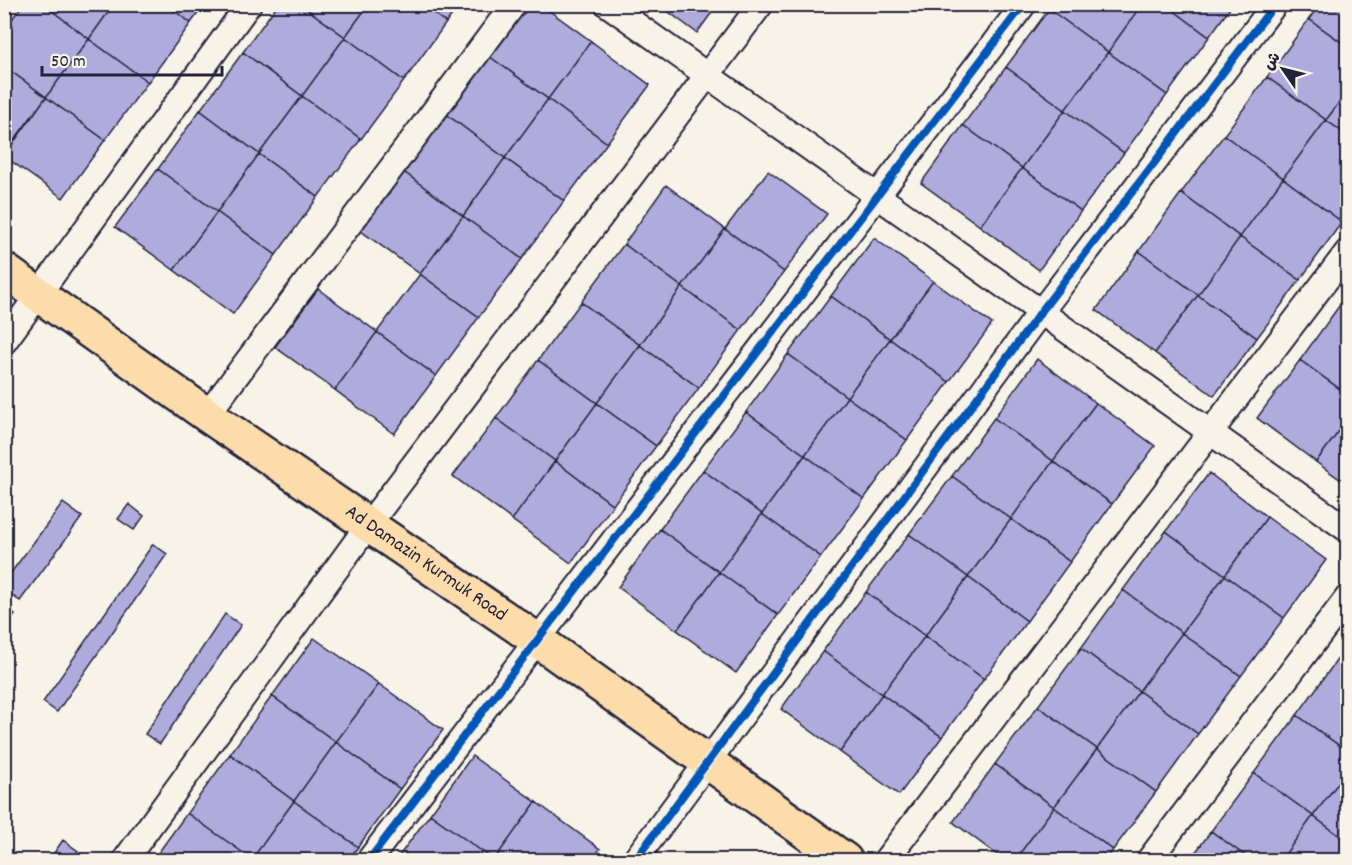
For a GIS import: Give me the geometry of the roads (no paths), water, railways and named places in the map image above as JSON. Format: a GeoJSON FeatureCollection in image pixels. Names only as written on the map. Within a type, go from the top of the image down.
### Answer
{"type":"FeatureCollection","features":[{"type":"Feature","properties":{"kind":"highway","name":"Ad Damazin Kurmuk Road"},"geometry":{"type":"LineString","coordinates":[[4,270],[207,415],[537,640],[845,861]]}},
{"type":"Feature","properties":{"kind":"street"},"geometry":{"type":"LineString","coordinates":[[4,342],[249,4]]}},
{"type":"Feature","properties":{"kind":"street"},"geometry":{"type":"LineString","coordinates":[[207,415],[513,4]]}},
{"type":"Feature","properties":{"kind":"street"},"geometry":{"type":"LineString","coordinates":[[607,4],[708,74],[1208,434],[1347,530]]}},
{"type":"Feature","properties":{"kind":"street"},"geometry":{"type":"LineString","coordinates":[[125,861],[369,524],[761,4]]}},
{"type":"Feature","properties":{"kind":"street"},"geometry":{"type":"LineString","coordinates":[[369,861],[1024,4]]}},
{"type":"Feature","properties":{"kind":"street"},"geometry":{"type":"LineString","coordinates":[[635,861],[1040,312],[1275,4]]}},
{"type":"Feature","properties":{"kind":"street"},"geometry":{"type":"LineString","coordinates":[[886,861],[1347,251]]}},
{"type":"Feature","properties":{"kind":"street"},"geometry":{"type":"LineString","coordinates":[[1149,861],[1347,597]]}}]}
